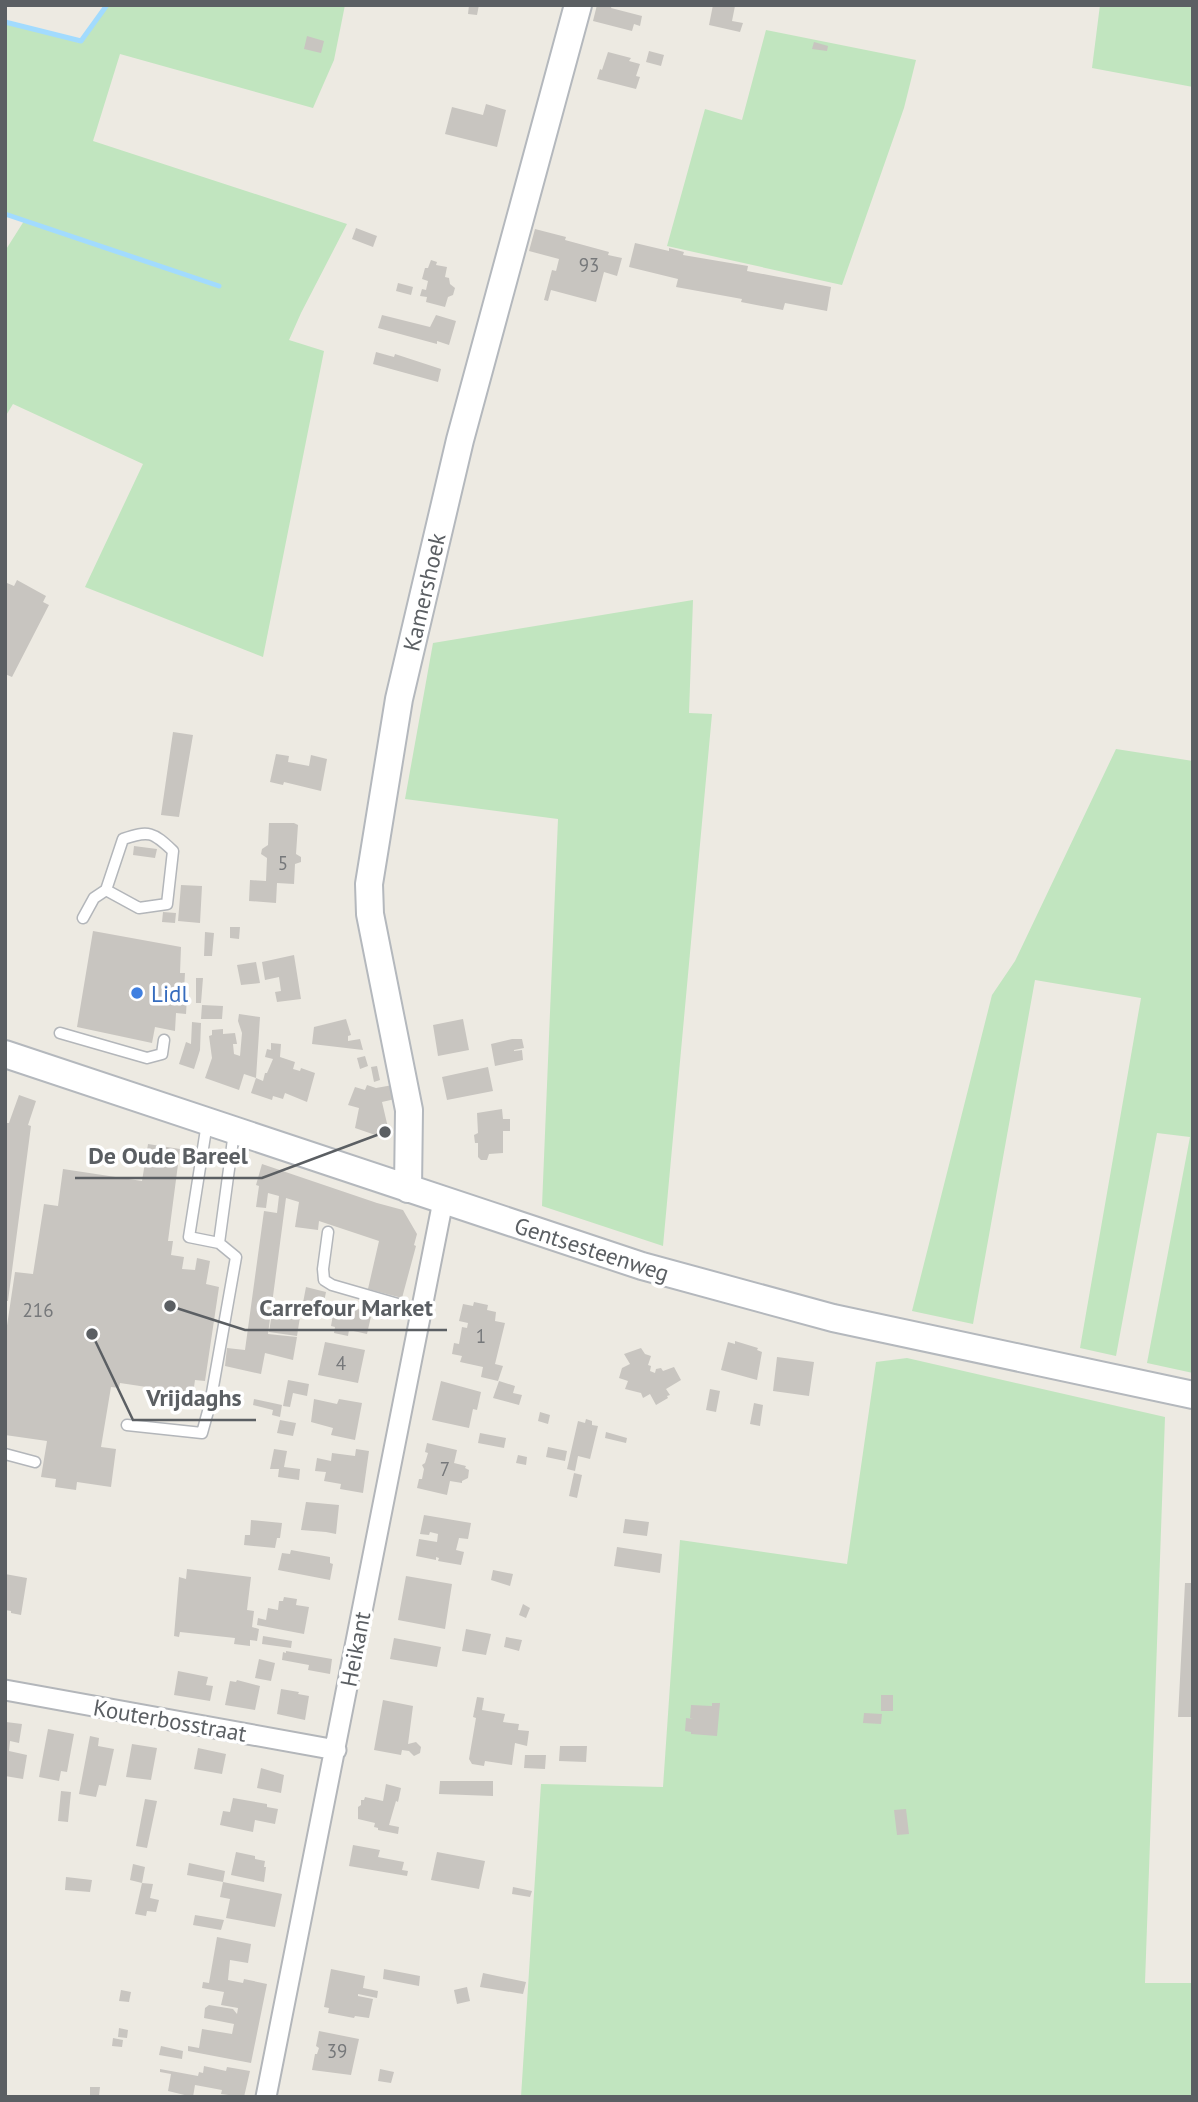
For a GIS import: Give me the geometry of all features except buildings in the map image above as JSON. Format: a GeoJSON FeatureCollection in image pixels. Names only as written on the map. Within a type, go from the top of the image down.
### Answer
{"type":"FeatureCollection","features":[{"type":"Feature","properties":{"kind":"main road","name":"Kamershoek"},"geometry":{"type":"LineString","coordinates":[[408,1189],[409,1110],[370,914],[369,884],[399,699],[460,440],[578,5]]}},
{"type":"Feature","properties":{"kind":"main road","name":"Gentsesteenweg"},"geometry":{"type":"LineString","coordinates":[[5,1055],[642,1266],[833,1318],[1193,1395]]}},
{"type":"Feature","properties":{"kind":"street","name":"Heikant"},"geometry":{"type":"LineString","coordinates":[[267,2097],[443,1200]]}},
{"type":"Feature","properties":{"kind":"street","name":"Kouterbosstraat"},"geometry":{"type":"LineString","coordinates":[[5,1690],[336,1750]]}},
{"type":"Feature","properties":{"kind":"lane"},"geometry":{"type":"LineString","coordinates":[[83,918],[94,898],[106,890],[123,839],[143,832],[156,836],[173,851],[167,904],[139,908],[106,890]]}},
{"type":"Feature","properties":{"kind":"lane"},"geometry":{"type":"LineString","coordinates":[[60,1033],[147,1058],[162,1054],[164,1040]]}},
{"type":"Feature","properties":{"kind":"lane"},"geometry":{"type":"LineString","coordinates":[[127,1425],[202,1433],[210,1404],[236,1257],[219,1243],[189,1237],[208,1122]]}},
{"type":"Feature","properties":{"kind":"lane"},"geometry":{"type":"LineString","coordinates":[[219,1243],[234,1131]]}},
{"type":"Feature","properties":{"kind":"lane"},"geometry":{"type":"LineString","coordinates":[[328,1231],[324,1280],[332,1285],[422,1311]]}},
{"type":"Feature","properties":{"kind":"lane"},"geometry":{"type":"LineString","coordinates":[[5,1454],[35,1462]]}},
{"type":"Feature","properties":{"kind":"green space"},"geometry":{"type":"Polygon","coordinates":[[[106,5],[345,5],[334,60],[313,108],[120,54],[93,141],[347,224],[289,340],[324,351],[263,657],[85,587],[143,464],[13,404],[5,417],[5,251],[24,221],[5,214],[5,20],[80,43],[106,5]]]}},
{"type":"Feature","properties":{"kind":"green space"},"geometry":{"type":"Polygon","coordinates":[[[1100,5],[1193,5],[1193,87],[1092,68],[1100,5]]]}},
{"type":"Feature","properties":{"kind":"green space"},"geometry":{"type":"Polygon","coordinates":[[[766,30],[916,60],[904,108],[842,285],[667,246],[705,109],[742,120],[766,30]]]}},
{"type":"Feature","properties":{"kind":"green space"},"geometry":{"type":"Polygon","coordinates":[[[693,600],[689,713],[712,714],[663,1246],[542,1206],[558,819],[405,799],[433,643],[693,600]]]}},
{"type":"Feature","properties":{"kind":"green space"},"geometry":{"type":"Polygon","coordinates":[[[1116,749],[1193,761],[1193,1373],[1147,1363],[1190,1137],[1157,1133],[1116,1356],[1080,1348],[1141,998],[1035,980],[973,1324],[912,1311],[992,995],[1015,961],[1116,749]]]}},
{"type":"Feature","properties":{"kind":"green space"},"geometry":{"type":"Polygon","coordinates":[[[907,1358],[1165,1417],[1145,1983],[1193,1983],[1193,2097],[521,2097],[541,1784],[663,1787],[680,1540],[847,1564],[876,1362],[907,1358]]]}},
{"type":"Feature","properties":{"kind":"waterway"},"geometry":{"type":"LineString","coordinates":[[5,22],[81,41],[107,5]]}},
{"type":"Feature","properties":{"kind":"waterway"},"geometry":{"type":"LineString","coordinates":[[5,214],[219,286]]}},
{"type":"Feature","properties":{"kind":"place","name":"Lidl"},"geometry":{"type":"Point","coordinates":[137,993]}},
{"type":"Feature","properties":{"kind":"place","name":"De Oude Bareel"},"geometry":{"type":"Point","coordinates":[385,1132]}},
{"type":"Feature","properties":{"kind":"place","name":"Carrefour Market"},"geometry":{"type":"Point","coordinates":[170,1306]}},
{"type":"Feature","properties":{"kind":"place","name":"Vrijdaghs"},"geometry":{"type":"Point","coordinates":[92,1334]}}]}
